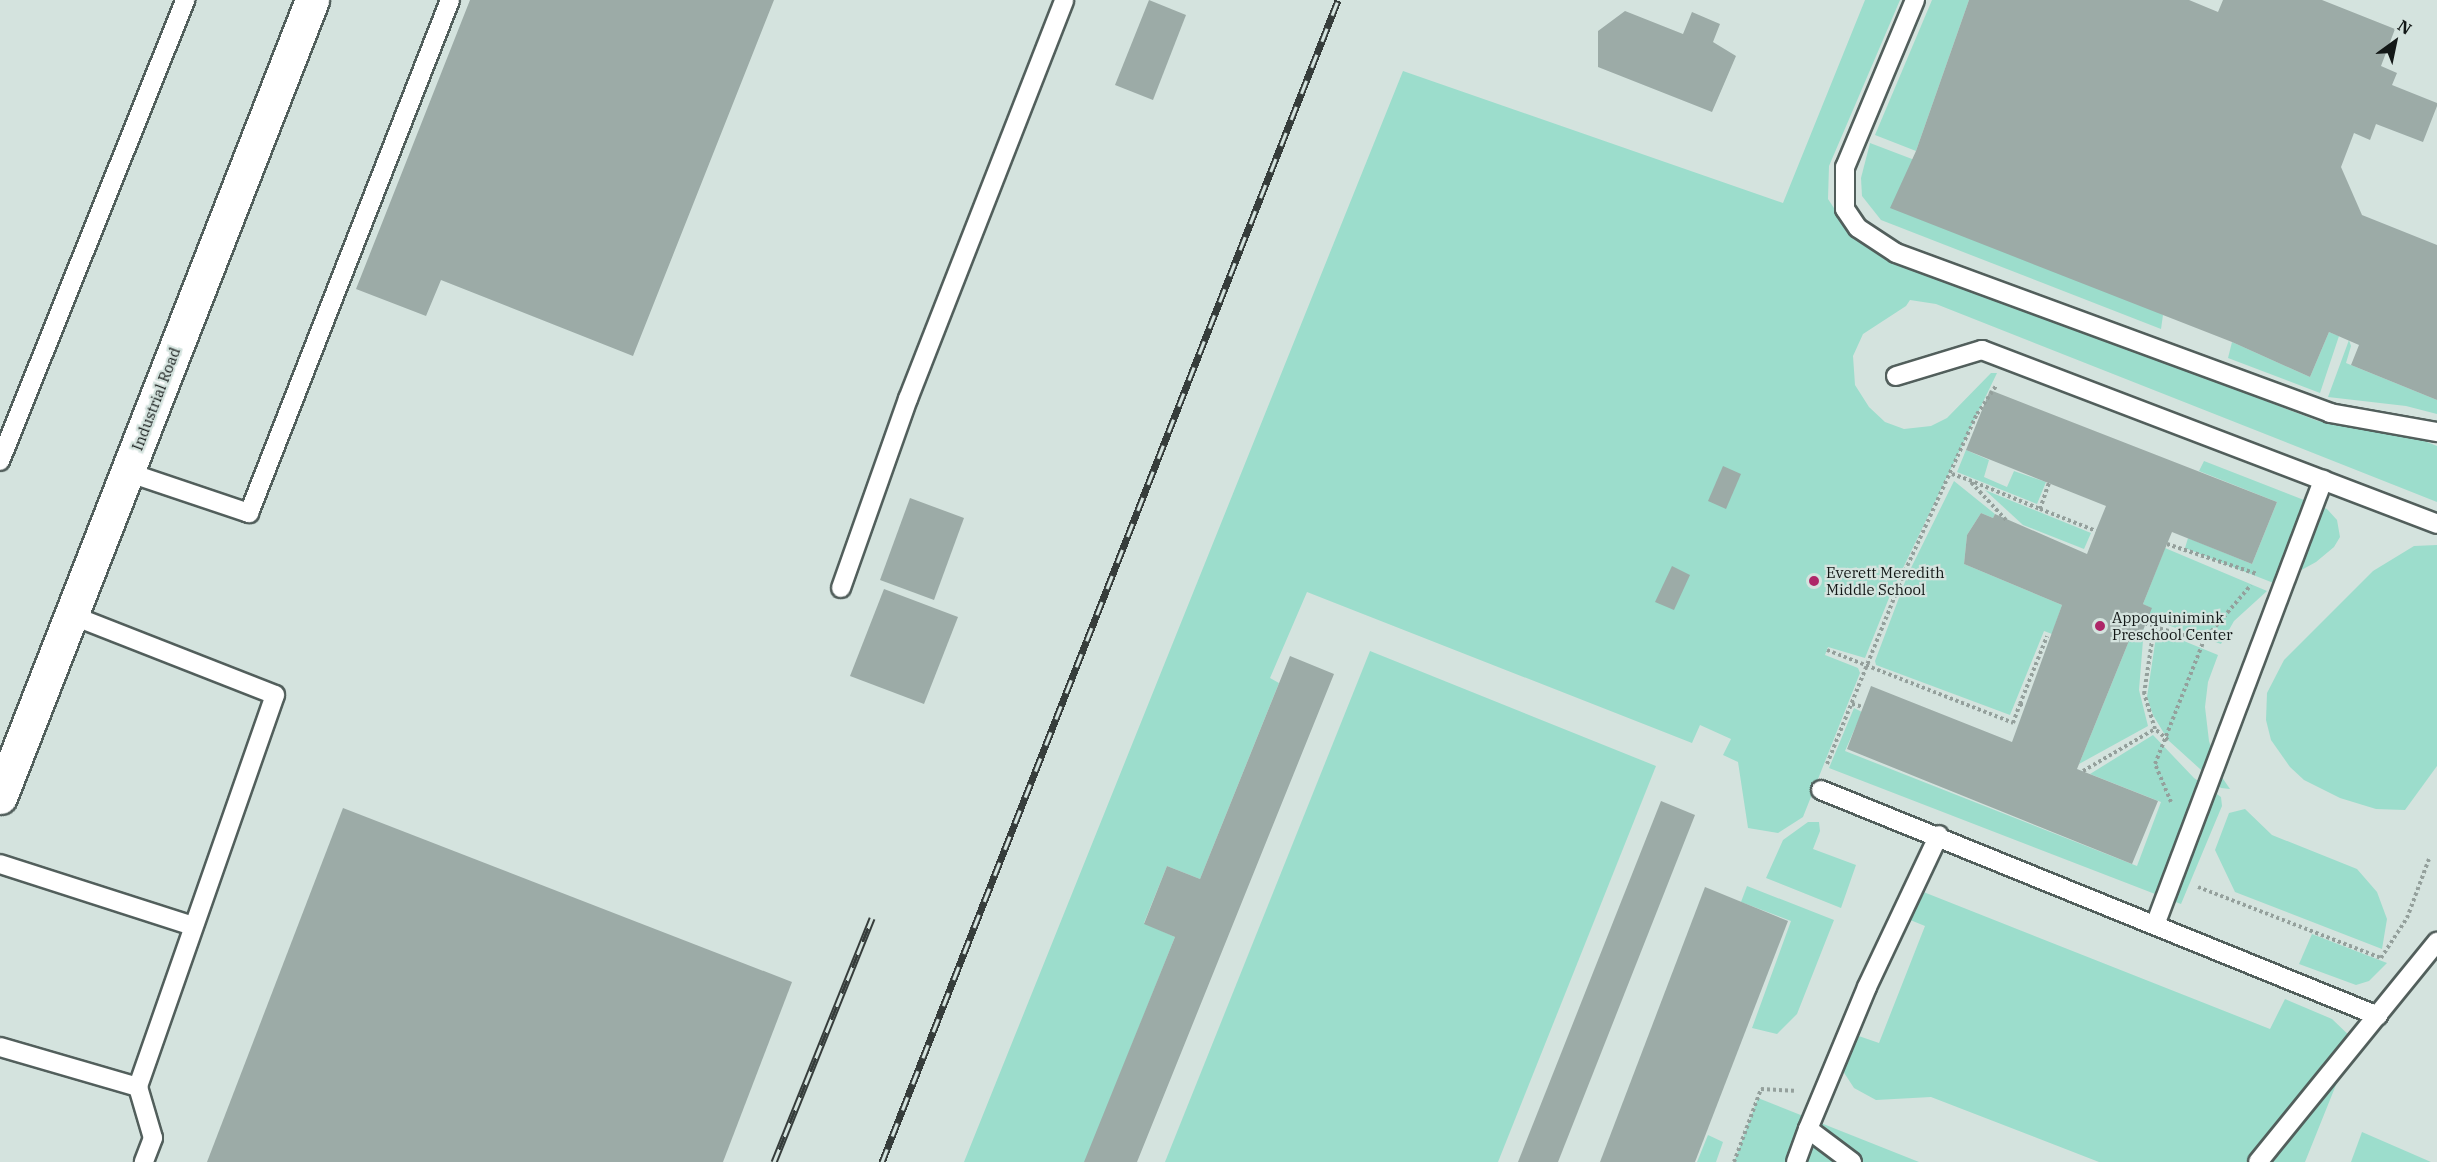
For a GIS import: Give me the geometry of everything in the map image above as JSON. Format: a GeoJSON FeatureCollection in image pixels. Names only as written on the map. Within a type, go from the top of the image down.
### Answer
{"type":"FeatureCollection","features":[{"type":"Feature","properties":{"kind":"street","name":"Industrial Road"},"geometry":{"type":"LineString","coordinates":[[0,797],[8,752],[71,615],[312,0]]}},
{"type":"Feature","properties":{"kind":"lane"},"geometry":{"type":"LineString","coordinates":[[0,461],[185,0]]}},
{"type":"Feature","properties":{"kind":"lane"},"geometry":{"type":"LineString","coordinates":[[127,472],[249,513],[450,0]]}},
{"type":"Feature","properties":{"kind":"lane"},"geometry":{"type":"LineString","coordinates":[[841,588],[908,399],[1064,0]]}},
{"type":"Feature","properties":{"kind":"lane"},"geometry":{"type":"LineString","coordinates":[[1915,0],[1845,167],[1845,209],[1858,228],[1896,254],[2330,413],[2437,432]]}},
{"type":"Feature","properties":{"kind":"lane"},"geometry":{"type":"LineString","coordinates":[[1896,376],[1982,350],[2437,524]]}},
{"type":"Feature","properties":{"kind":"lane"},"geometry":{"type":"LineString","coordinates":[[2155,925],[2323,480]]}},
{"type":"Feature","properties":{"kind":"lane"},"geometry":{"type":"LineString","coordinates":[[71,615],[275,695],[138,1087],[153,1138],[144,1162]]}},
{"type":"Feature","properties":{"kind":"lane"},"geometry":{"type":"LineString","coordinates":[[1823,781],[1939,835],[2378,1016]]}},
{"type":"Feature","properties":{"kind":"lane"},"geometry":{"type":"LineString","coordinates":[[1796,1162],[1822,1092],[1939,835]]}},
{"type":"Feature","properties":{"kind":"lane"},"geometry":{"type":"LineString","coordinates":[[0,864],[194,926]]}},
{"type":"Feature","properties":{"kind":"lane"},"geometry":{"type":"LineString","coordinates":[[2258,1162],[2437,942]]}},
{"type":"Feature","properties":{"kind":"lane"},"geometry":{"type":"LineString","coordinates":[[0,1047],[138,1087]]}},
{"type":"Feature","properties":{"kind":"lane"},"geometry":{"type":"LineString","coordinates":[[1808,1129],[1852,1162]]}},
{"type":"Feature","properties":{"kind":"path"},"geometry":{"type":"LineString","coordinates":[[1823,781],[1896,591],[1952,474],[1977,414],[2001,378]]}},
{"type":"Feature","properties":{"kind":"path"},"geometry":{"type":"LineString","coordinates":[[1952,474],[2096,531]]}},
{"type":"Feature","properties":{"kind":"path"},"geometry":{"type":"LineString","coordinates":[[1969,480],[2006,520]]}},
{"type":"Feature","properties":{"kind":"path"},"geometry":{"type":"LineString","coordinates":[[2040,509],[2049,483]]}},
{"type":"Feature","properties":{"kind":"path"},"geometry":{"type":"LineString","coordinates":[[2167,544],[2259,575]]}},
{"type":"Feature","properties":{"kind":"path"},"geometry":{"type":"LineString","coordinates":[[2174,808],[2155,764],[2168,740],[2204,640],[2266,567]]}},
{"type":"Feature","properties":{"kind":"path"},"geometry":{"type":"LineString","coordinates":[[2145,623],[2204,640]]}},
{"type":"Feature","properties":{"kind":"path"},"geometry":{"type":"LineString","coordinates":[[2154,627],[2144,694],[2156,729],[2168,740]]}},
{"type":"Feature","properties":{"kind":"path"},"geometry":{"type":"LineString","coordinates":[[1827,650],[2013,723],[2022,705],[2047,636]]}},
{"type":"Feature","properties":{"kind":"path"},"geometry":{"type":"LineString","coordinates":[[1852,704],[1863,707]]}},
{"type":"Feature","properties":{"kind":"path"},"geometry":{"type":"LineString","coordinates":[[2083,771],[2156,729]]}},
{"type":"Feature","properties":{"kind":"path"},"geometry":{"type":"LineString","coordinates":[[2174,879],[2381,958],[2407,918],[2429,859]]}},
{"type":"Feature","properties":{"kind":"path"},"geometry":{"type":"LineString","coordinates":[[1734,1162],[1761,1089],[1822,1092]]}},
{"type":"Feature","properties":{"kind":"green space"},"geometry":{"type":"Polygon","coordinates":[[[1865,0],[1900,0],[1829,166],[1828,199],[1851,234],[1926,271],[2318,421],[2404,433],[2437,446],[2437,502],[1936,304],[1910,300],[1906,306],[1863,334],[1853,356],[1855,385],[1869,407],[1885,422],[1904,429],[1931,426],[1947,418],[1991,373],[1997,373],[1891,593],[1865,658],[1828,647],[1825,655],[1858,668],[1860,673],[1803,817],[1778,833],[1748,828],[1738,762],[1723,755],[1731,739],[1700,725],[1692,743],[1307,592],[1270,678],[1279,683],[1200,879],[1167,866],[1144,923],[1175,937],[1085,1162],[964,1162],[1403,71],[1783,203],[1865,0]]]}},
{"type":"Feature","properties":{"kind":"green space"},"geometry":{"type":"Polygon","coordinates":[[[1932,0],[1969,0],[1916,151],[1875,135],[1932,0]]]}},
{"type":"Feature","properties":{"kind":"green space"},"geometry":{"type":"Polygon","coordinates":[[[1870,143],[1912,159],[2163,315],[2161,329],[1881,220],[1862,196],[1861,178],[1870,143]]]}},
{"type":"Feature","properties":{"kind":"green space"},"geometry":{"type":"Polygon","coordinates":[[[2329,332],[2339,336],[2320,393],[2228,358],[2232,342],[2310,377],[2329,332]]]}},
{"type":"Feature","properties":{"kind":"green space"},"geometry":{"type":"Polygon","coordinates":[[[2349,340],[2351,346],[2346,363],[2437,400],[2437,414],[2406,406],[2328,397],[2349,340]]]}},
{"type":"Feature","properties":{"kind":"green space"},"geometry":{"type":"Polygon","coordinates":[[[1966,450],[1989,460],[1984,477],[2007,487],[2014,471],[2046,482],[2037,504],[1957,472],[1966,450]]]}},
{"type":"Feature","properties":{"kind":"green space"},"geometry":{"type":"Polygon","coordinates":[[[2204,461],[2327,509],[2337,520],[2340,537],[2334,547],[2316,562],[2276,584],[2185,548],[2188,538],[2252,564],[2277,502],[2199,471],[2204,461]]]}},
{"type":"Feature","properties":{"kind":"green space"},"geometry":{"type":"Polygon","coordinates":[[[1954,481],[1995,514],[1993,518],[1981,513],[1967,535],[1964,564],[2062,605],[2052,634],[2044,631],[2010,715],[1876,665],[1875,661],[1908,574],[1954,481]]]}},
{"type":"Feature","properties":{"kind":"green space"},"geometry":{"type":"Polygon","coordinates":[[[1985,490],[2091,533],[2084,549],[2023,525],[1985,490]]]}},
{"type":"Feature","properties":{"kind":"green space"},"geometry":{"type":"Polygon","coordinates":[[[2437,545],[2437,766],[2405,810],[2376,809],[2340,798],[2304,780],[2290,767],[2271,740],[2266,720],[2267,693],[2284,660],[2373,571],[2414,546],[2437,545]]]}},
{"type":"Feature","properties":{"kind":"green space"},"geometry":{"type":"Polygon","coordinates":[[[2165,548],[2267,591],[2234,621],[2221,644],[2148,618],[2151,608],[2143,604],[2165,548]]]}},
{"type":"Feature","properties":{"kind":"green space"},"geometry":{"type":"Polygon","coordinates":[[[2144,628],[2139,690],[2148,726],[2079,764],[2133,631],[2141,633],[2144,628]]]}},
{"type":"Feature","properties":{"kind":"green space"},"geometry":{"type":"Polygon","coordinates":[[[2157,630],[2218,655],[2208,682],[2205,707],[2209,741],[2219,773],[2230,789],[2221,788],[2168,740],[2153,715],[2147,697],[2157,630]]]}},
{"type":"Feature","properties":{"kind":"green space"},"geometry":{"type":"Polygon","coordinates":[[[1370,651],[1656,766],[1498,1162],[1165,1162],[1370,651]]]}},
{"type":"Feature","properties":{"kind":"green space"},"geometry":{"type":"Polygon","coordinates":[[[1854,708],[1862,712],[1845,751],[2137,866],[2161,802],[2090,774],[2153,735],[2194,778],[2221,797],[2222,806],[2181,904],[1829,768],[1854,708]]]}},
{"type":"Feature","properties":{"kind":"green space"},"geometry":{"type":"Polygon","coordinates":[[[2245,809],[2272,835],[2357,869],[2377,892],[2387,919],[2382,949],[2235,892],[2215,850],[2229,813],[2245,809]]]}},
{"type":"Feature","properties":{"kind":"green space"},"geometry":{"type":"Polygon","coordinates":[[[1808,822],[1819,822],[1820,831],[1813,849],[1856,865],[1841,908],[1766,878],[1783,840],[1808,822]]]}},
{"type":"Feature","properties":{"kind":"green space"},"geometry":{"type":"Polygon","coordinates":[[[1747,886],[1834,920],[1797,1014],[1777,1034],[1752,1028],[1791,921],[1741,902],[1747,886]]]}},
{"type":"Feature","properties":{"kind":"green space"},"geometry":{"type":"Polygon","coordinates":[[[1921,891],[2270,1029],[2285,999],[2332,1019],[2354,1040],[2305,1162],[2099,1162],[1931,1097],[1876,1100],[1854,1088],[1839,1065],[1850,1033],[1879,1043],[1925,926],[1898,915],[1921,891]]]}},
{"type":"Feature","properties":{"kind":"green space"},"geometry":{"type":"Polygon","coordinates":[[[2312,934],[2387,963],[2369,981],[2356,985],[2299,964],[2312,934]]]}},
{"type":"Feature","properties":{"kind":"green space"},"geometry":{"type":"Polygon","coordinates":[[[1758,1098],[1919,1162],[1734,1162],[1758,1098]]]}},
{"type":"Feature","properties":{"kind":"green space"},"geometry":{"type":"Polygon","coordinates":[[[2362,1132],[2431,1162],[2351,1162],[2362,1132]]]}},
{"type":"Feature","properties":{"kind":"green space"},"geometry":{"type":"Polygon","coordinates":[[[1708,1135],[1723,1142],[1716,1162],[1697,1162],[1708,1135]]]}},
{"type":"Feature","properties":{"kind":"building"},"geometry":{"type":"Polygon","coordinates":[[[470,0],[774,0],[633,356],[441,280],[426,316],[356,289],[470,0]]]}},
{"type":"Feature","properties":{"kind":"building"},"geometry":{"type":"Polygon","coordinates":[[[1149,0],[1186,15],[1153,100],[1115,85],[1149,0]]]}},
{"type":"Feature","properties":{"kind":"building"},"geometry":{"type":"Polygon","coordinates":[[[1969,0],[2189,0],[2218,12],[2223,0],[2322,0],[2395,29],[2381,66],[2397,73],[2392,85],[2437,103],[2423,142],[2376,124],[2370,140],[2354,133],[2341,167],[2362,215],[2437,245],[2437,400],[2351,365],[2359,345],[2329,332],[2310,377],[2232,342],[1890,208],[1916,151],[1969,0]]]}},
{"type":"Feature","properties":{"kind":"building"},"geometry":{"type":"Polygon","coordinates":[[[1625,11],[1683,34],[1692,12],[1720,24],[1713,42],[1736,56],[1712,112],[1598,67],[1598,31],[1625,11]]]}},
{"type":"Feature","properties":{"kind":"building","name":"Appoquinimink Preschool Center"},"geometry":{"type":"Polygon","coordinates":[[[1990,390],[2277,502],[2252,564],[2172,532],[2167,544],[2143,604],[2152,608],[2141,634],[2133,631],[2077,769],[2158,801],[2132,864],[1847,749],[1871,686],[2012,742],[2062,605],[1964,564],[1967,535],[1981,513],[1993,518],[1995,514],[2087,554],[2106,506],[1966,450],[1990,390]]]}},
{"type":"Feature","properties":{"kind":"building"},"geometry":{"type":"Polygon","coordinates":[[[1723,466],[1741,474],[1726,509],[1708,501],[1723,466]]]}},
{"type":"Feature","properties":{"kind":"building"},"geometry":{"type":"Polygon","coordinates":[[[910,498],[964,518],[934,600],[880,580],[910,498]]]}},
{"type":"Feature","properties":{"kind":"building"},"geometry":{"type":"Polygon","coordinates":[[[1672,566],[1690,575],[1674,610],[1655,602],[1672,566]]]}},
{"type":"Feature","properties":{"kind":"building"},"geometry":{"type":"Polygon","coordinates":[[[884,589],[958,617],[924,704],[850,676],[884,589]]]}},
{"type":"Feature","properties":{"kind":"building"},"geometry":{"type":"Polygon","coordinates":[[[1290,656],[1334,674],[1137,1162],[1084,1162],[1175,937],[1144,924],[1167,866],[1200,879],[1290,656]]]}},
{"type":"Feature","properties":{"kind":"building"},"geometry":{"type":"Polygon","coordinates":[[[1661,801],[1695,815],[1558,1162],[1518,1162],[1661,801]]]}},
{"type":"Feature","properties":{"kind":"building"},"geometry":{"type":"Polygon","coordinates":[[[343,808],[792,982],[723,1162],[207,1162],[343,808]]]}},
{"type":"Feature","properties":{"kind":"building"},"geometry":{"type":"Polygon","coordinates":[[[1705,887],[1788,921],[1695,1162],[1600,1162],[1705,887]]]}},
{"type":"Feature","properties":{"kind":"railway"},"geometry":{"type":"LineString","coordinates":[[882,1162],[1338,0]]}},
{"type":"Feature","properties":{"kind":"railway"},"geometry":{"type":"LineString","coordinates":[[774,1162],[872,918]]}},
{"type":"Feature","properties":{"kind":"place","name":"Everett Meredith Middle School"},"geometry":{"type":"Point","coordinates":[1814,581]}},
{"type":"Feature","properties":{"kind":"place","name":"Appoquinimink Preschool Center"},"geometry":{"type":"Point","coordinates":[2100,626]}}]}
